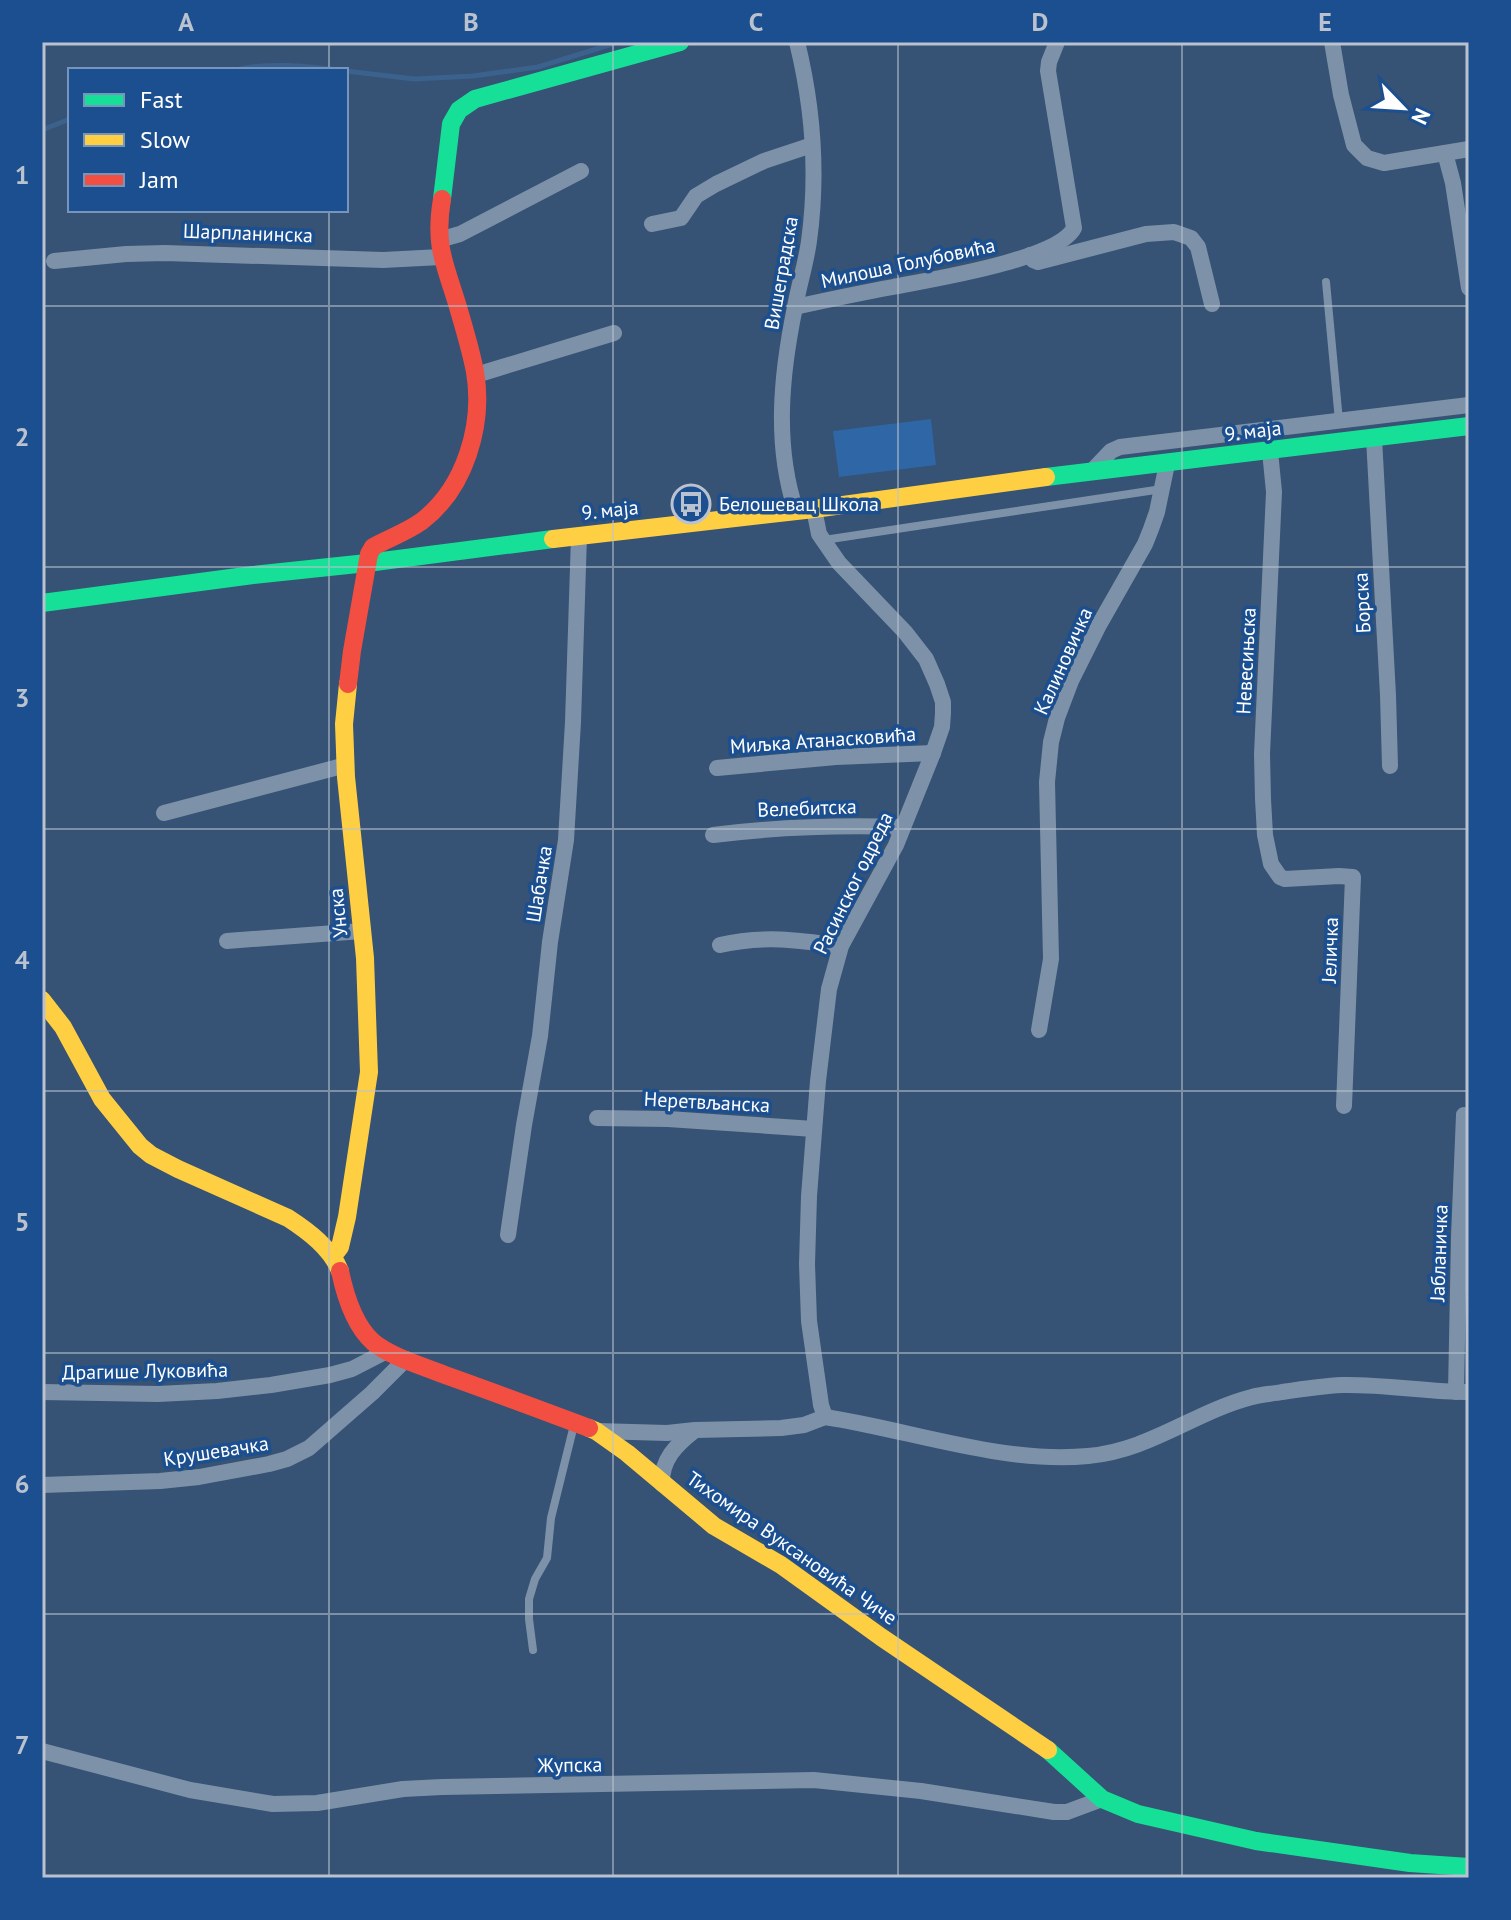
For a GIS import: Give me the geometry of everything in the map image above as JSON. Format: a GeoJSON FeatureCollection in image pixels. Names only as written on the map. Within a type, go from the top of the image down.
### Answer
{"type":"FeatureCollection","features":[{"type":"Feature","properties":{"kind":"street"},"geometry":{"type":"LineString","coordinates":[[367,563],[373,547],[419,523],[451,490],[475,430],[476,375],[440,248],[439,208],[449,126],[455,113],[475,99],[680,42]]}},
{"type":"Feature","properties":{"kind":"street","name":"Вишеградска"},"geometry":{"type":"LineString","coordinates":[[797,42],[810,111],[814,190],[809,245],[784,369],[781,421],[790,493],[805,510]]}},
{"type":"Feature","properties":{"kind":"street","name":"Милоша Голубовића"},"geometry":{"type":"LineString","coordinates":[[795,307],[993,267],[1030,255],[1069,236],[1074,228],[1048,71],[1057,42]]}},
{"type":"Feature","properties":{"kind":"street"},"geometry":{"type":"LineString","coordinates":[[1332,42],[1347,120],[1354,145],[1361,154],[1384,163],[1469,149]]}},
{"type":"Feature","properties":{"kind":"street"},"geometry":{"type":"LineString","coordinates":[[652,224],[681,218],[696,196],[764,161],[812,145]]}},
{"type":"Feature","properties":{"kind":"street"},"geometry":{"type":"LineString","coordinates":[[1445,153],[1453,183],[1469,288]]}},
{"type":"Feature","properties":{"kind":"street","name":"Шарпланинска"},"geometry":{"type":"LineString","coordinates":[[54,261],[165,253],[383,260],[440,248],[460,234],[581,171]]}},
{"type":"Feature","properties":{"kind":"street","name":"Милоша Голубовића"},"geometry":{"type":"LineString","coordinates":[[1030,255],[1038,262],[1146,234],[1184,234],[1198,247],[1212,304]]}},
{"type":"Feature","properties":{"kind":"street"},"geometry":{"type":"LineString","coordinates":[[476,375],[614,333]]}},
{"type":"Feature","properties":{"kind":"street"},"geometry":{"type":"LineString","coordinates":[[1091,472],[1111,451],[1120,447],[1469,405]]}},
{"type":"Feature","properties":{"kind":"street","name":"9. маја"},"geometry":{"type":"LineString","coordinates":[[42,603],[1469,426]]}},
{"type":"Feature","properties":{"kind":"street","name":"Борска"},"geometry":{"type":"LineString","coordinates":[[1374,438],[1390,766]]}},
{"type":"Feature","properties":{"kind":"street","name":"Невесињска"},"geometry":{"type":"LineString","coordinates":[[1270,451],[1274,492],[1262,754],[1265,835],[1275,872]]}},
{"type":"Feature","properties":{"kind":"street","name":"Калиновичка"},"geometry":{"type":"LineString","coordinates":[[1039,1030],[1051,959],[1047,796],[1051,742],[1063,699],[1076,671],[1145,544],[1157,512],[1167,464]]}},
{"type":"Feature","properties":{"kind":"street","name":"Расинског одреда"},"geometry":{"type":"LineString","coordinates":[[805,510],[844,569],[905,632],[926,659],[943,702],[942,727],[933,753],[884,867],[841,946],[829,989],[818,1081],[807,1234],[807,1289],[813,1350],[825,1417]]}},
{"type":"Feature","properties":{"kind":"street","name":"Шабачка"},"geometry":{"type":"LineString","coordinates":[[508,1235],[540,1036],[550,942],[566,840],[579,536]]}},
{"type":"Feature","properties":{"kind":"street","name":"Унска"},"geometry":{"type":"LineString","coordinates":[[333,1256],[340,1247],[347,1217],[367,1091],[369,1056],[362,931],[346,765],[345,705],[367,563]]}},
{"type":"Feature","properties":{"kind":"street","name":"Миљка Атанасковића"},"geometry":{"type":"LineString","coordinates":[[717,768],[836,757],[933,753]]}},
{"type":"Feature","properties":{"kind":"street"},"geometry":{"type":"LineString","coordinates":[[164,813],[346,765]]}},
{"type":"Feature","properties":{"kind":"street","name":"Велебитска"},"geometry":{"type":"LineString","coordinates":[[713,835],[781,828],[903,827]]}},
{"type":"Feature","properties":{"kind":"street","name":"Јеличка"},"geometry":{"type":"LineString","coordinates":[[1275,872],[1285,879],[1353,877],[1344,1106]]}},
{"type":"Feature","properties":{"kind":"street"},"geometry":{"type":"LineString","coordinates":[[227,941],[362,931]]}},
{"type":"Feature","properties":{"kind":"street"},"geometry":{"type":"LineString","coordinates":[[720,945],[770,938],[841,946]]}},
{"type":"Feature","properties":{"kind":"street","name":"Тихомира Вуксановића Чиче"},"geometry":{"type":"LineString","coordinates":[[42,1000],[63,1027],[102,1099],[140,1146],[178,1169],[288,1218],[333,1256],[346,1298],[368,1337],[387,1351],[406,1359],[596,1431],[714,1526],[781,1565],[881,1637],[1036,1739],[1102,1799],[1138,1814],[1256,1841],[1410,1863],[1469,1867]]}},
{"type":"Feature","properties":{"kind":"street","name":"Јабланичка"},"geometry":{"type":"LineString","coordinates":[[1462,1392],[1459,1237],[1464,1115]]}},
{"type":"Feature","properties":{"kind":"street","name":"Неретвљанска"},"geometry":{"type":"LineString","coordinates":[[597,1118],[668,1119],[814,1129]]}},
{"type":"Feature","properties":{"kind":"street","name":"Драгише Луковића"},"geometry":{"type":"LineString","coordinates":[[42,1392],[158,1394],[258,1387],[330,1375],[364,1364],[387,1351]]}},
{"type":"Feature","properties":{"kind":"street","name":"Крушевачка"},"geometry":{"type":"LineString","coordinates":[[42,1485],[173,1480],[287,1459],[309,1448],[406,1359]]}},
{"type":"Feature","properties":{"kind":"street"},"geometry":{"type":"LineString","coordinates":[[596,1431],[667,1433],[781,1428],[804,1425],[825,1417],[991,1450],[1045,1457],[1085,1457],[1133,1447],[1176,1430],[1212,1410],[1253,1397],[1342,1385],[1462,1392]]}},
{"type":"Feature","properties":{"kind":"street"},"geometry":{"type":"LineString","coordinates":[[662,1484],[662,1471],[668,1458],[695,1430]]}},
{"type":"Feature","properties":{"kind":"street","name":"Жупска"},"geometry":{"type":"LineString","coordinates":[[42,1751],[190,1790],[273,1804],[317,1803],[429,1787],[789,1780],[921,1791],[1054,1812],[1067,1812],[1102,1799]]}},
{"type":"Feature","properties":{"kind":"lane"},"geometry":{"type":"LineString","coordinates":[[1326,282],[1341,442]]}},
{"type":"Feature","properties":{"kind":"lane"},"geometry":{"type":"LineString","coordinates":[[823,540],[1162,489]]}},
{"type":"Feature","properties":{"kind":"lane"},"geometry":{"type":"LineString","coordinates":[[533,1650],[529,1599],[535,1579],[547,1558],[551,1518],[574,1423]]}},
{"type":"Feature","properties":{"kind":"shaded area"},"geometry":{"type":"Polygon","coordinates":[[[931,419],[936,465],[839,477],[833,431],[931,419]]]}},
{"type":"Feature","properties":{"kind":"waterway"},"geometry":{"type":"LineString","coordinates":[[348,71],[414,79],[473,76],[538,67],[619,42]]}},
{"type":"Feature","properties":{"kind":"waterway"},"geometry":{"type":"LineString","coordinates":[[248,68],[274,65],[320,68]]}},
{"type":"Feature","properties":{"kind":"waterway"},"geometry":{"type":"LineString","coordinates":[[42,130],[68,120]]}},
{"type":"Feature","properties":{"kind":"traffic: fast"},"geometry":{"type":"LineString","coordinates":[[442,199],[451,124],[459,110],[475,99],[680,42]]}},
{"type":"Feature","properties":{"kind":"traffic: fast"},"geometry":{"type":"LineString","coordinates":[[1046,477],[1469,426]]}},
{"type":"Feature","properties":{"kind":"traffic: fast"},"geometry":{"type":"LineString","coordinates":[[42,603],[553,539]]}},
{"type":"Feature","properties":{"kind":"traffic: fast"},"geometry":{"type":"LineString","coordinates":[[1048,1750],[1102,1799],[1138,1814],[1256,1841],[1410,1863],[1469,1867]]}},
{"type":"Feature","properties":{"kind":"traffic: slow"},"geometry":{"type":"LineString","coordinates":[[553,539],[814,509],[1046,477]]}},
{"type":"Feature","properties":{"kind":"traffic: slow"},"geometry":{"type":"LineString","coordinates":[[333,1256],[340,1247],[347,1217],[369,1072],[365,958],[346,777],[344,724],[348,684]]}},
{"type":"Feature","properties":{"kind":"traffic: slow"},"geometry":{"type":"LineString","coordinates":[[42,1000],[63,1027],[102,1099],[140,1146],[178,1169],[288,1218],[325,1248],[340,1271]]}},
{"type":"Feature","properties":{"kind":"traffic: slow"},"geometry":{"type":"LineString","coordinates":[[589,1428],[627,1453],[714,1526],[781,1565],[1048,1750]]}},
{"type":"Feature","properties":{"kind":"traffic: jam"},"geometry":{"type":"LineString","coordinates":[[348,684],[369,554],[373,547],[416,525],[437,507],[460,473],[474,434],[477,413],[475,372],[442,254],[439,230],[442,199]]}},
{"type":"Feature","properties":{"kind":"traffic: jam"},"geometry":{"type":"LineString","coordinates":[[340,1271],[356,1318],[366,1335],[380,1347],[417,1365],[589,1428]]}},
{"type":"Feature","properties":{"kind":"place","name":"Белошевац Школа"},"geometry":{"type":"Point","coordinates":[691,504]}}]}
